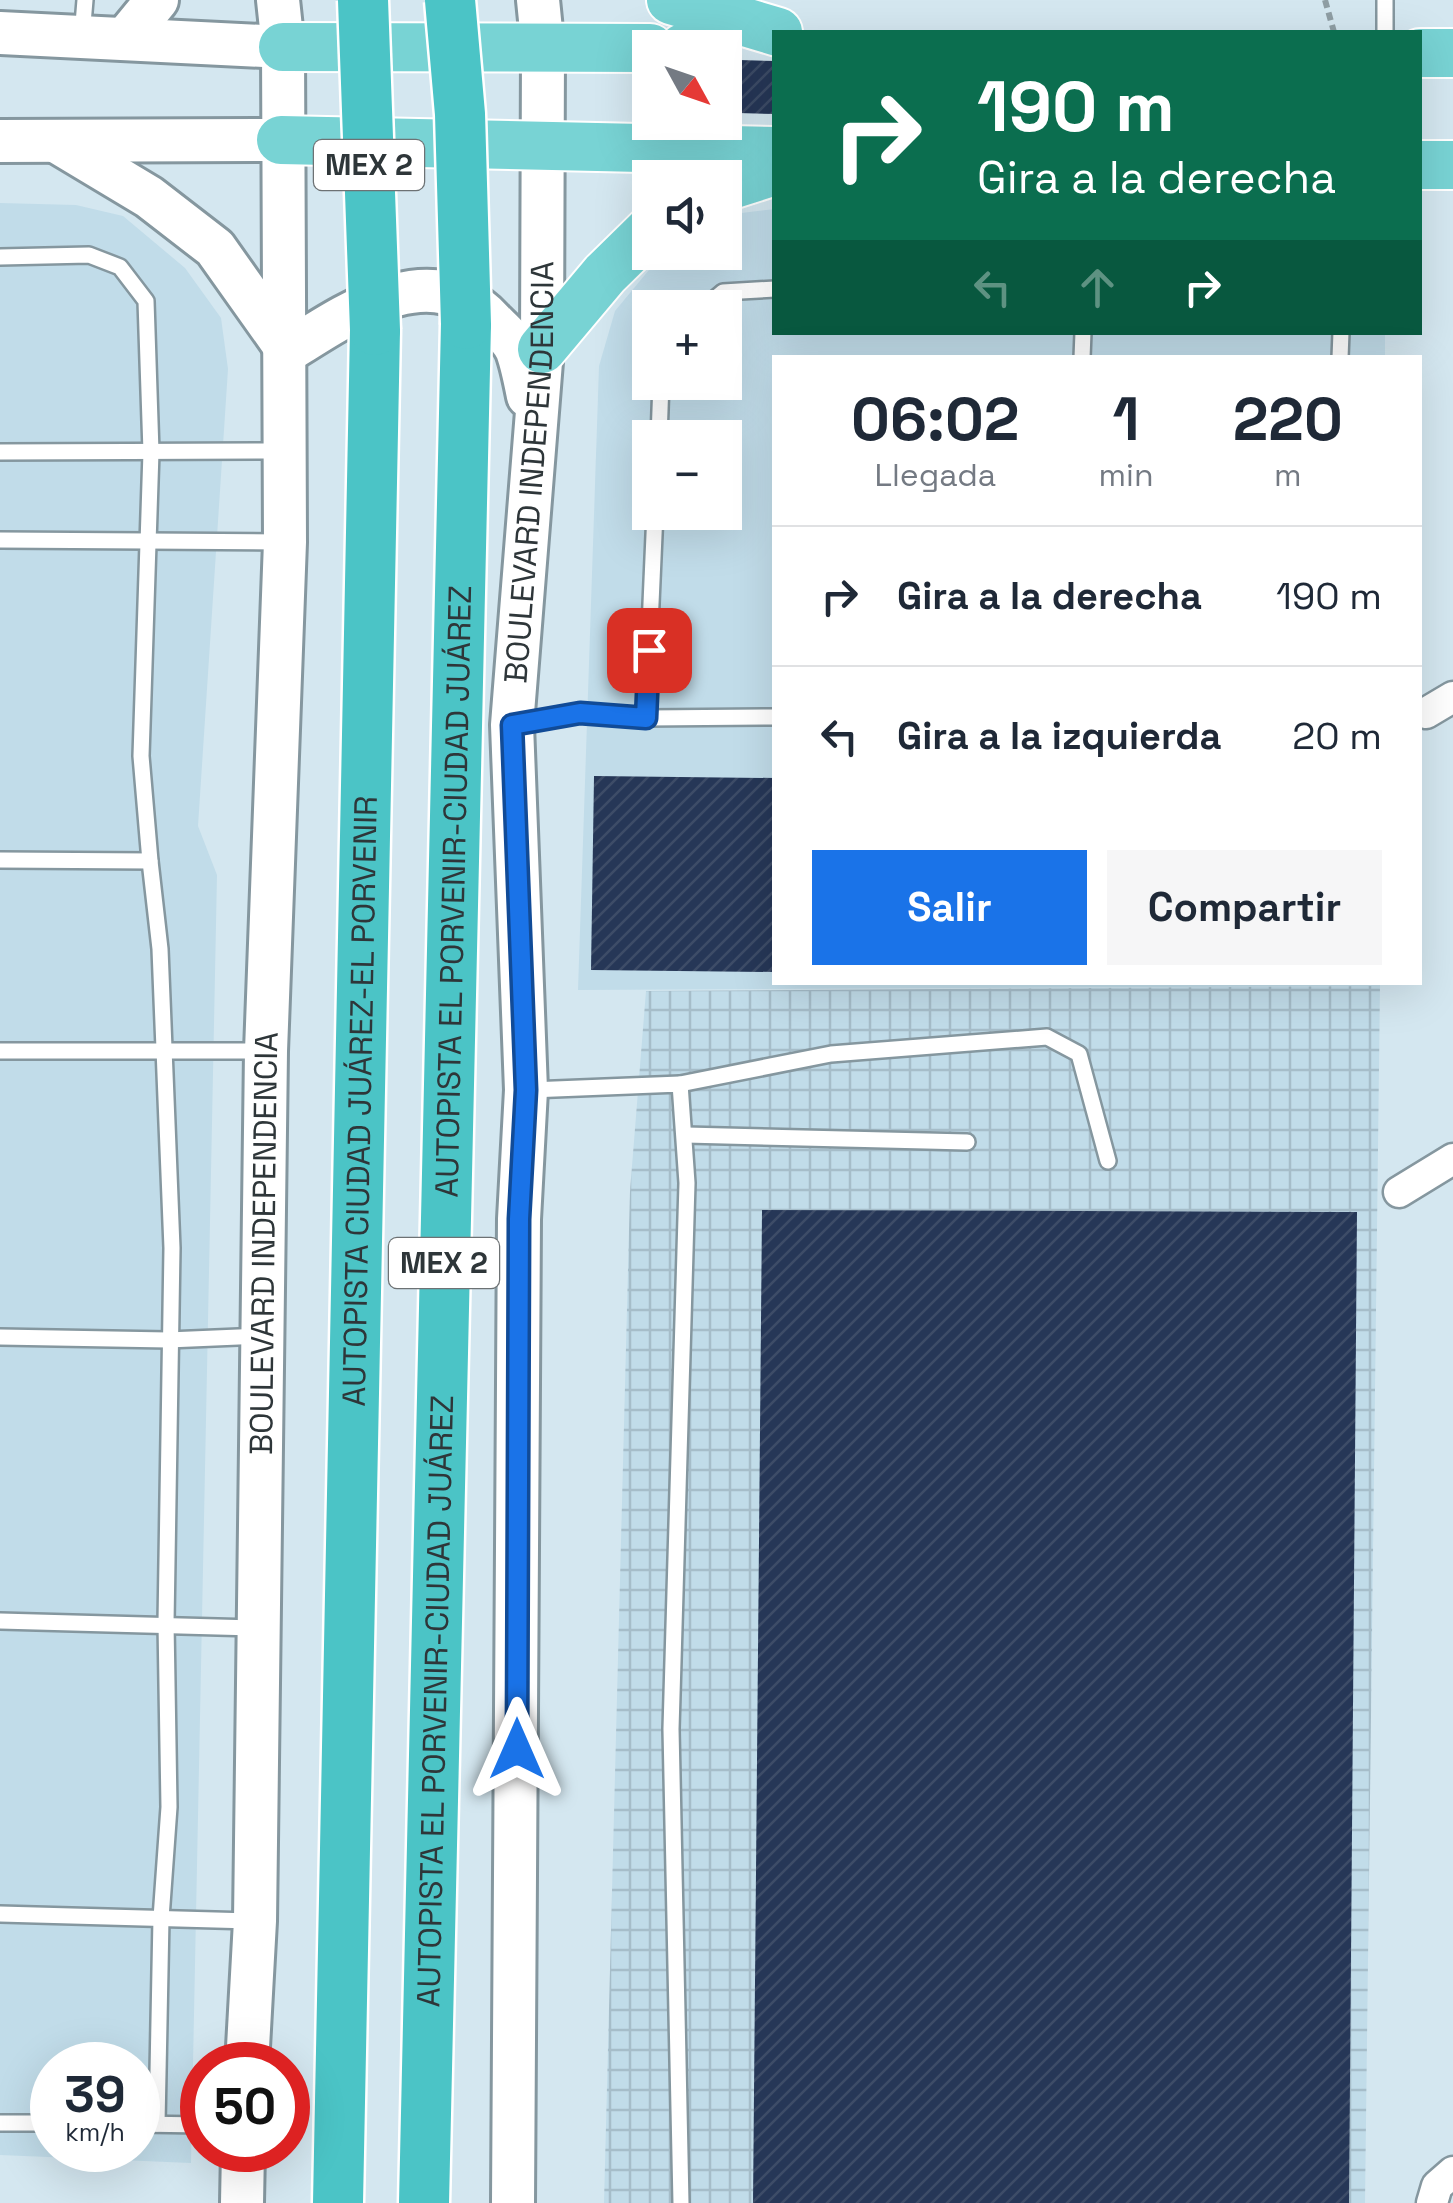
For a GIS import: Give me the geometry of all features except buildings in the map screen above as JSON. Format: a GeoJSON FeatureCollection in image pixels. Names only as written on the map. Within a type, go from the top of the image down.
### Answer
{"type":"FeatureCollection","features":[{"type":"Feature","properties":{"kind":"highway","name":"AUTOPISTA CIUDAD JUÁREZ-EL PORVENIR"},"geometry":{"type":"LineString","coordinates":[[338,2203],[375,330],[363,0]]}},
{"type":"Feature","properties":{"kind":"highway","name":"AUTOPISTA EL PORVENIR-CIUDAD JUÁREZ"},"geometry":{"type":"LineString","coordinates":[[424,2203],[466,324],[460,114],[450,0]]}},
{"type":"Feature","properties":{"kind":"main road"},"geometry":{"type":"LineString","coordinates":[[125,39],[157,0]]}},
{"type":"Feature","properties":{"kind":"main road","name":"BOULEVARD INDEPENDENCIA"},"geometry":{"type":"LineString","coordinates":[[248,2042],[255,1921],[266,1052],[288,351],[281,140],[283,48],[278,0]]}},
{"type":"Feature","properties":{"kind":"main road","name":"BOULEVARD INDEPENDENCIA"},"geometry":{"type":"LineString","coordinates":[[513,2203],[519,1219],[526,1090],[512,725],[533,415],[542,350],[543,50],[538,0]]}},
{"type":"Feature","properties":{"kind":"main road"},"geometry":{"type":"LineString","coordinates":[[670,0],[772,30]]}},
{"type":"Feature","properties":{"kind":"main road"},"geometry":{"type":"LineString","coordinates":[[0,33],[83,18],[125,39],[283,48],[632,48]]}},
{"type":"Feature","properties":{"kind":"main road"},"geometry":{"type":"LineString","coordinates":[[742,49],[772,50]]}},
{"type":"Feature","properties":{"kind":"main road"},"geometry":{"type":"LineString","coordinates":[[1422,53],[1453,53]]}},
{"type":"Feature","properties":{"kind":"main road"},"geometry":{"type":"LineString","coordinates":[[0,142],[281,140],[772,151]]}},
{"type":"Feature","properties":{"kind":"main road"},"geometry":{"type":"LineString","coordinates":[[59,142],[149,197],[216,248],[288,351],[352,310],[404,291],[443,290],[480,307],[516,348],[533,415]]}},
{"type":"Feature","properties":{"kind":"main road"},"geometry":{"type":"LineString","coordinates":[[1422,165],[1453,165]]}},
{"type":"Feature","properties":{"kind":"main road"},"geometry":{"type":"LineString","coordinates":[[742,182],[772,172]]}},
{"type":"Feature","properties":{"kind":"main road"},"geometry":{"type":"LineString","coordinates":[[542,350],[632,248]]}},
{"type":"Feature","properties":{"kind":"main road"},"geometry":{"type":"LineString","coordinates":[[242,2203],[243,2172]]}},
{"type":"Feature","properties":{"kind":"street"},"geometry":{"type":"LineString","coordinates":[[1426,714],[1453,698]]}},
{"type":"Feature","properties":{"kind":"street"},"geometry":{"type":"LineString","coordinates":[[1399,1192],[1453,1159]]}},
{"type":"Feature","properties":{"kind":"street"},"geometry":{"type":"LineString","coordinates":[[1432,2203],[1438,2186],[1453,2172]]}},
{"type":"Feature","properties":{"kind":"lane"},"geometry":{"type":"LineString","coordinates":[[1384,30],[1385,0]]}},
{"type":"Feature","properties":{"kind":"lane"},"geometry":{"type":"LineString","coordinates":[[0,256],[89,255],[120,267],[146,301],[150,452],[141,756],[160,949],[172,1248],[166,1622],[169,1808],[161,1918],[159,2042]]}},
{"type":"Feature","properties":{"kind":"lane"},"geometry":{"type":"LineString","coordinates":[[742,291],[772,289]]}},
{"type":"Feature","properties":{"kind":"lane"},"geometry":{"type":"LineString","coordinates":[[0,452],[286,450]]}},
{"type":"Feature","properties":{"kind":"lane"},"geometry":{"type":"LineString","coordinates":[[646,718],[655,530]]}},
{"type":"Feature","properties":{"kind":"lane"},"geometry":{"type":"LineString","coordinates":[[0,540],[285,542]]}},
{"type":"Feature","properties":{"kind":"lane"},"geometry":{"type":"LineString","coordinates":[[512,725],[580,713],[646,718],[772,717]]}},
{"type":"Feature","properties":{"kind":"lane"},"geometry":{"type":"LineString","coordinates":[[0,860],[150,860]]}},
{"type":"Feature","properties":{"kind":"lane"},"geometry":{"type":"LineString","coordinates":[[526,1090],[680,1084],[831,1054],[1047,1037],[1079,1054],[1108,1161]]}},
{"type":"Feature","properties":{"kind":"lane"},"geometry":{"type":"LineString","coordinates":[[0,1051],[266,1052]]}},
{"type":"Feature","properties":{"kind":"lane"},"geometry":{"type":"LineString","coordinates":[[680,1084],[686,1135],[672,1730],[681,2203]]}},
{"type":"Feature","properties":{"kind":"lane"},"geometry":{"type":"LineString","coordinates":[[686,1135],[966,1142]]}},
{"type":"Feature","properties":{"kind":"lane"},"geometry":{"type":"LineString","coordinates":[[0,1337],[168,1340],[261,1336]]}},
{"type":"Feature","properties":{"kind":"lane"},"geometry":{"type":"LineString","coordinates":[[0,1621],[166,1622],[258,1628]]}},
{"type":"Feature","properties":{"kind":"lane"},"geometry":{"type":"LineString","coordinates":[[0,1914],[255,1921]]}},
{"type":"Feature","properties":{"kind":"lane"},"geometry":{"type":"LineString","coordinates":[[0,2123],[30,2123]]}},
{"type":"Feature","properties":{"kind":"path"},"geometry":{"type":"LineString","coordinates":[[1326,0],[1334,30]]}},
{"type":"Feature","properties":{"kind":"shaded area"},"geometry":{"type":"Polygon","coordinates":[[[0,203],[76,205],[123,216],[185,268],[221,318],[228,369],[198,826],[217,875],[193,2042],[180,2042],[180,2163],[160,2162],[160,2042],[30,2042],[30,2156],[0,2155],[0,203]]]}},
{"type":"Feature","properties":{"kind":"shaded area"},"geometry":{"type":"Polygon","coordinates":[[[772,209],[772,335],[1385,335],[1385,355],[772,355],[772,985],[1380,986],[578,990],[599,366],[615,311],[632,290],[632,400],[742,400],[742,290],[632,290],[649,270],[742,270],[742,213],[772,209]]]}},
{"type":"Feature","properties":{"kind":"shaded area"},"geometry":{"type":"Polygon","coordinates":[[[1380,986],[1365,2203],[604,2203],[630,1191],[646,991],[1380,986]]]}},
{"type":"Feature","properties":{"kind":"route"},"geometry":{"type":"LineString","coordinates":[[517,1749],[519,1219],[526,1090],[512,725],[580,713],[646,718],[649,650]]}}]}
